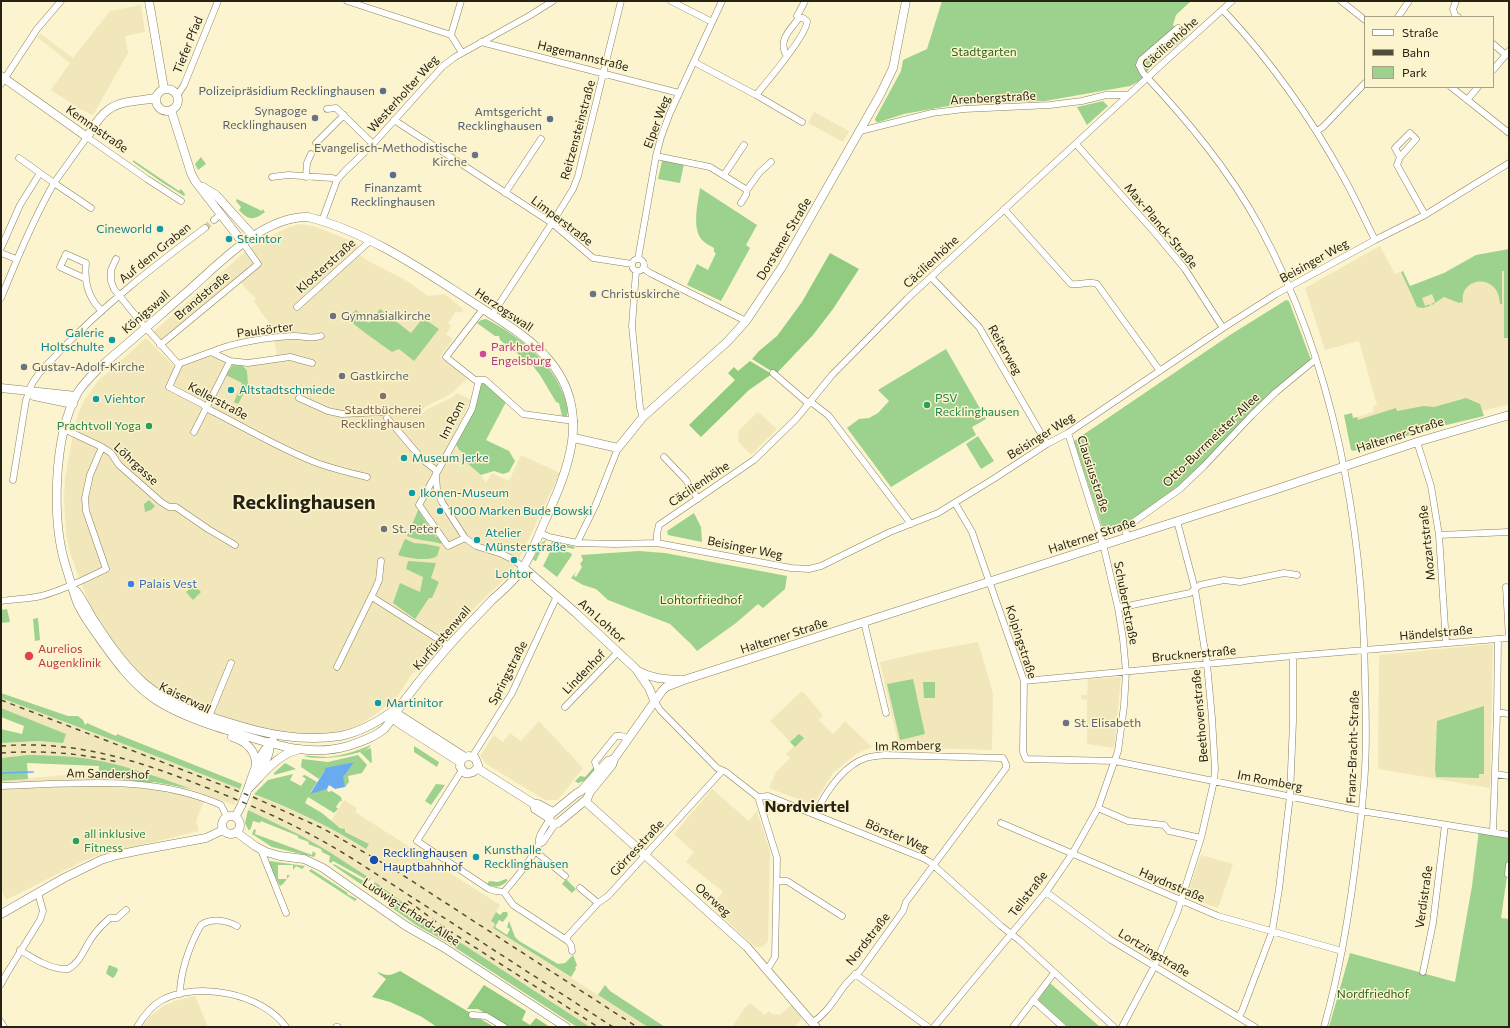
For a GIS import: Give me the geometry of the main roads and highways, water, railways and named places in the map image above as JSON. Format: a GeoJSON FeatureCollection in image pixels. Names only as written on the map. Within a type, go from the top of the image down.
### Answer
{"type":"FeatureCollection","features":[{"type":"Feature","properties":{"kind":"main road"},"geometry":{"type":"LineString","coordinates":[[149,1],[164,90]]}},
{"type":"Feature","properties":{"kind":"main road","name":"Dorstener Straße"},"geometry":{"type":"LineString","coordinates":[[574,438],[618,448],[643,417],[730,339],[746,321],[782,267],[877,102],[893,68],[906,1]]}},
{"type":"Feature","properties":{"kind":"main road","name":"Kemnastraße"},"geometry":{"type":"LineString","coordinates":[[2,79],[87,137],[108,109],[122,103],[156,98]]}},
{"type":"Feature","properties":{"kind":"main road"},"geometry":{"type":"LineString","coordinates":[[164,90],[172,90],[176,96],[177,103],[171,110],[167,111],[161,109],[157,104],[156,98],[159,92],[164,90]]}},
{"type":"Feature","properties":{"kind":"main road"},"geometry":{"type":"LineString","coordinates":[[171,110],[188,166],[198,185],[243,244]]}},
{"type":"Feature","properties":{"kind":"main road"},"geometry":{"type":"LineString","coordinates":[[198,185],[216,195],[253,236]]}},
{"type":"Feature","properties":{"kind":"main road","name":"Herzogswall"},"geometry":{"type":"LineString","coordinates":[[243,244],[253,236],[274,225],[294,218],[308,217],[322,220],[370,241],[414,265],[492,314],[537,347],[550,361],[560,374],[566,388],[574,421],[574,438],[565,472],[554,503],[523,567]]}},
{"type":"Feature","properties":{"kind":"main road","name":"Königswall"},"geometry":{"type":"LineString","coordinates":[[73,404],[76,396],[91,376],[243,244]]}},
{"type":"Feature","properties":{"kind":"main road"},"geometry":{"type":"LineString","coordinates":[[1,388],[13,389],[73,404]]}},
{"type":"Feature","properties":{"kind":"main road"},"geometry":{"type":"LineString","coordinates":[[28,393],[76,396]]}},
{"type":"Feature","properties":{"kind":"main road","name":"Kaiserwall"},"geometry":{"type":"LineString","coordinates":[[73,404],[64,429],[58,478],[58,517],[62,552],[76,600],[90,624],[122,670],[131,680],[158,702],[209,721],[269,737]]}},
{"type":"Feature","properties":{"kind":"main road","name":"Halterner Straße"},"geometry":{"type":"LineString","coordinates":[[581,794],[612,765],[614,759],[654,700],[666,687],[1418,442],[1509,415]]}},
{"type":"Feature","properties":{"kind":"main road","name":"Am Lohtor"},"geometry":{"type":"LineString","coordinates":[[523,567],[557,596],[636,669],[649,688],[654,700]]}},
{"type":"Feature","properties":{"kind":"main road","name":"Kurfürstenwall"},"geometry":{"type":"LineString","coordinates":[[298,750],[330,749],[348,746],[370,737],[384,728],[392,714],[402,704],[449,646],[516,577],[523,567]]}},
{"type":"Feature","properties":{"kind":"main road","name":"Halterner Straße"},"geometry":{"type":"LineString","coordinates":[[636,669],[657,679],[684,680]]}},
{"type":"Feature","properties":{"kind":"main road"},"geometry":{"type":"LineString","coordinates":[[269,737],[280,736],[317,739],[342,735],[368,726],[392,714],[411,732],[465,761],[476,760],[477,768]]}},
{"type":"Feature","properties":{"kind":"main road"},"geometry":{"type":"LineString","coordinates":[[209,721],[225,734],[239,739],[246,744],[254,753],[256,767]]}},
{"type":"Feature","properties":{"kind":"main road"},"geometry":{"type":"LineString","coordinates":[[269,737],[298,750]]}},
{"type":"Feature","properties":{"kind":"main road"},"geometry":{"type":"LineString","coordinates":[[223,830],[223,822],[238,812],[269,737]]}},
{"type":"Feature","properties":{"kind":"main road"},"geometry":{"type":"LineString","coordinates":[[247,791],[270,751],[269,737]]}},
{"type":"Feature","properties":{"kind":"main road"},"geometry":{"type":"LineString","coordinates":[[247,791],[280,757],[287,752],[298,750]]}},
{"type":"Feature","properties":{"kind":"main road"},"geometry":{"type":"LineString","coordinates":[[477,768],[534,804],[536,809],[558,823],[598,772],[608,761],[614,759]]}},
{"type":"Feature","properties":{"kind":"main road"},"geometry":{"type":"LineString","coordinates":[[465,761],[468,774],[475,771],[477,768]]}},
{"type":"Feature","properties":{"kind":"main road"},"geometry":{"type":"LineString","coordinates":[[552,818],[581,794]]}},
{"type":"Feature","properties":{"kind":"main road","name":"Oerweg"},"geometry":{"type":"LineString","coordinates":[[581,794],[645,856],[747,947],[815,1025]]}},
{"type":"Feature","properties":{"kind":"main road"},"geometry":{"type":"LineString","coordinates":[[223,830],[229,834],[236,832],[239,829],[238,820],[231,817]]}},
{"type":"Feature","properties":{"kind":"main road"},"geometry":{"type":"LineString","coordinates":[[1,914],[101,860],[117,855],[206,838],[223,830]]}},
{"type":"Feature","properties":{"kind":"main road","name":"Ludwig-Erhard-Allee"},"geometry":{"type":"LineString","coordinates":[[236,832],[261,850],[280,856],[304,859],[322,868],[406,926],[443,947],[566,1027]]}},
{"type":"Feature","properties":{"kind":"water"},"geometry":{"type":"Polygon","coordinates":[[[354,762],[343,776],[345,787],[335,789],[329,785],[327,789],[310,794],[325,768],[354,762]]]}},
{"type":"Feature","properties":{"kind":"waterway"},"geometry":{"type":"LineString","coordinates":[[1,773],[33,772]]}},
{"type":"Feature","properties":{"kind":"tunnel"},"geometry":{"type":"LineString","coordinates":[[205,228],[214,220]]}},
{"type":"Feature","properties":{"kind":"railway"},"geometry":{"type":"LineString","coordinates":[[1,700],[253,797],[324,829],[398,872],[637,1027]]}},
{"type":"Feature","properties":{"kind":"railway"},"geometry":{"type":"LineString","coordinates":[[1,746],[55,746],[105,754],[155,768],[180,777],[262,811],[299,828],[353,859],[613,1027]]}},
{"type":"Feature","properties":{"kind":"railway"},"geometry":{"type":"LineString","coordinates":[[1,753],[59,753],[89,756],[117,762]]}},
{"type":"Feature","properties":{"kind":"railway"},"geometry":{"type":"LineString","coordinates":[[408,901],[439,924],[598,1027]]}},
{"type":"Feature","properties":{"kind":"place","name":"Polizeipräsidium Recklinghausen"},"geometry":{"type":"Point","coordinates":[383,91]}},
{"type":"Feature","properties":{"kind":"place","name":"Synagoge Recklinghausen"},"geometry":{"type":"Point","coordinates":[315,118]}},
{"type":"Feature","properties":{"kind":"place","name":"Amtsgericht Recklinghausen"},"geometry":{"type":"Point","coordinates":[550,119]}},
{"type":"Feature","properties":{"kind":"place","name":"Evangelisch-Methodistische Kirche"},"geometry":{"type":"Point","coordinates":[475,155]}},
{"type":"Feature","properties":{"kind":"place","name":"Finanzamt Recklinghausen"},"geometry":{"type":"Point","coordinates":[393,175]}},
{"type":"Feature","properties":{"kind":"place","name":"Cineworld"},"geometry":{"type":"Point","coordinates":[160,229]}},
{"type":"Feature","properties":{"kind":"place","name":"Steintor"},"geometry":{"type":"Point","coordinates":[229,239]}},
{"type":"Feature","properties":{"kind":"place","name":"Christuskirche"},"geometry":{"type":"Point","coordinates":[593,294]}},
{"type":"Feature","properties":{"kind":"place","name":"Gymnasialkirche"},"geometry":{"type":"Point","coordinates":[333,316]}},
{"type":"Feature","properties":{"kind":"place","name":"Galerie Holtschulte"},"geometry":{"type":"Point","coordinates":[112,340]}},
{"type":"Feature","properties":{"kind":"place","name":"Parkhotel Engelsburg"},"geometry":{"type":"Point","coordinates":[483,354]}},
{"type":"Feature","properties":{"kind":"place","name":"Gustav-Adolf-Kirche"},"geometry":{"type":"Point","coordinates":[24,367]}},
{"type":"Feature","properties":{"kind":"place","name":"Gastkirche"},"geometry":{"type":"Point","coordinates":[342,376]}},
{"type":"Feature","properties":{"kind":"place","name":"Altstadtschmiede"},"geometry":{"type":"Point","coordinates":[231,390]}},
{"type":"Feature","properties":{"kind":"place","name":"Stadtbücherei Recklinghausen"},"geometry":{"type":"Point","coordinates":[383,396]}},
{"type":"Feature","properties":{"kind":"place","name":"Viehtor"},"geometry":{"type":"Point","coordinates":[96,399]}},
{"type":"Feature","properties":{"kind":"place","name":"PSV Recklinghausen"},"geometry":{"type":"Point","coordinates":[927,405]}},
{"type":"Feature","properties":{"kind":"place","name":"Prachtvoll Yoga"},"geometry":{"type":"Point","coordinates":[149,426]}},
{"type":"Feature","properties":{"kind":"place","name":"Museum Jerke"},"geometry":{"type":"Point","coordinates":[404,458]}},
{"type":"Feature","properties":{"kind":"place","name":"Ikonen-Museum"},"geometry":{"type":"Point","coordinates":[412,493]}},
{"type":"Feature","properties":{"kind":"place","name":"1000 Marken Bude Bowski"},"geometry":{"type":"Point","coordinates":[440,511]}},
{"type":"Feature","properties":{"kind":"place","name":"St. Peter"},"geometry":{"type":"Point","coordinates":[384,529]}},
{"type":"Feature","properties":{"kind":"place","name":"Atelier Münsterstraße"},"geometry":{"type":"Point","coordinates":[477,540]}},
{"type":"Feature","properties":{"kind":"place","name":"Lohtor"},"geometry":{"type":"Point","coordinates":[514,560]}},
{"type":"Feature","properties":{"kind":"place","name":"Palais Vest"},"geometry":{"type":"Point","coordinates":[131,584]}},
{"type":"Feature","properties":{"kind":"place","name":"Aurelios Augenklinik"},"geometry":{"type":"Point","coordinates":[29,656]}},
{"type":"Feature","properties":{"kind":"place","name":"Martinitor"},"geometry":{"type":"Point","coordinates":[378,703]}},
{"type":"Feature","properties":{"kind":"place","name":"St. Elisabeth"},"geometry":{"type":"Point","coordinates":[1066,723]}},
{"type":"Feature","properties":{"kind":"place","name":"all inklusive Fitness"},"geometry":{"type":"Point","coordinates":[76,841]}},
{"type":"Feature","properties":{"kind":"place","name":"Kunsthalle Recklinghausen"},"geometry":{"type":"Point","coordinates":[476,857]}},
{"type":"Feature","properties":{"kind":"place","name":"Recklinghausen Hauptbahnhof"},"geometry":{"type":"Point","coordinates":[374,860]}},
{"type":"Feature","properties":{"kind":"district","name":"Recklinghausen"},"geometry":{"type":"Point","coordinates":[304,502]}},
{"type":"Feature","properties":{"kind":"district","name":"Nordviertel"},"geometry":{"type":"Point","coordinates":[807,807]}},
{"type":"Feature","properties":{"kind":"park label","name":"Stadtgarten"},"geometry":{"type":"Point","coordinates":[984,52]}},
{"type":"Feature","properties":{"kind":"park label","name":"Lohtorfriedhof"},"geometry":{"type":"Point","coordinates":[701,600]}},
{"type":"Feature","properties":{"kind":"park label","name":"Nordfriedhof"},"geometry":{"type":"Point","coordinates":[1373,994]}}]}
